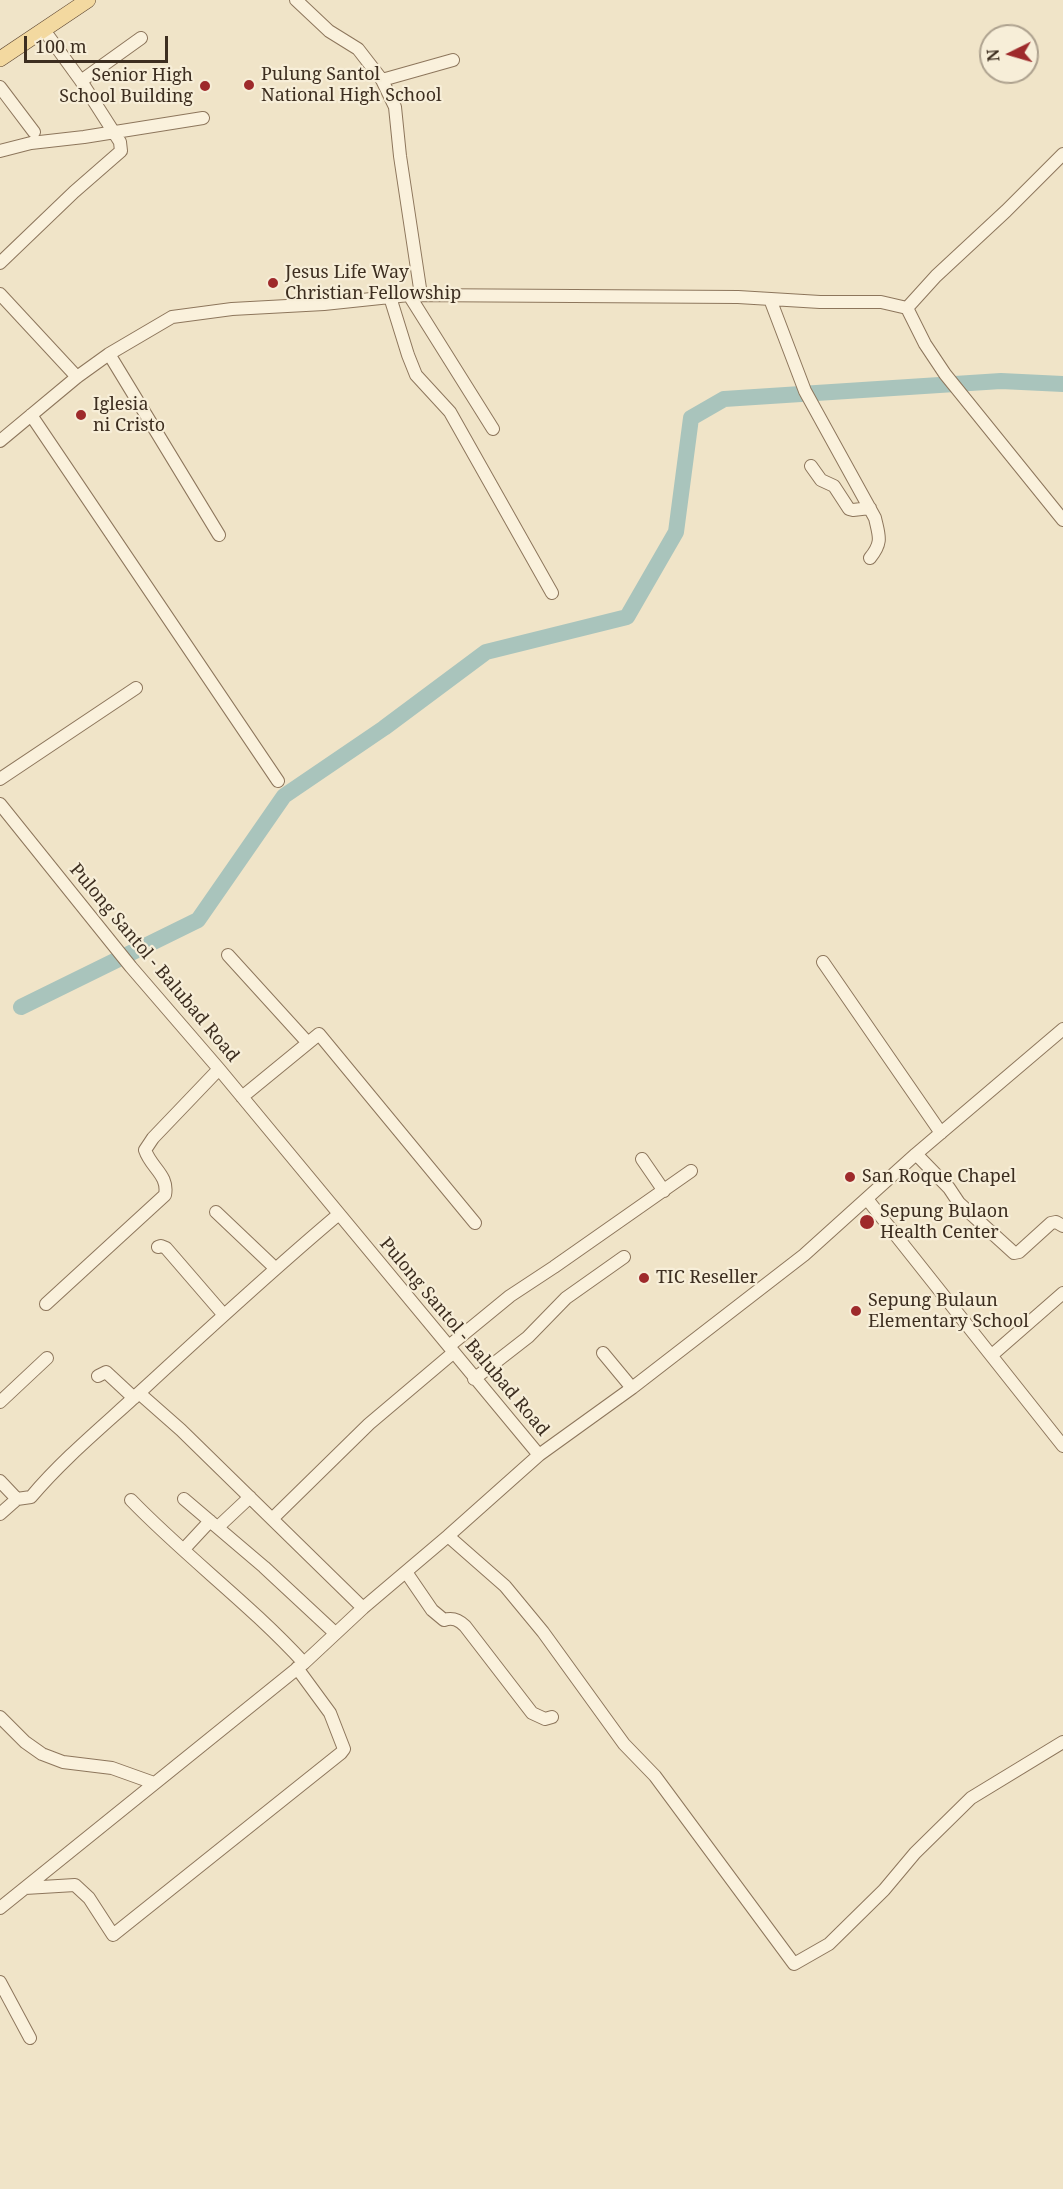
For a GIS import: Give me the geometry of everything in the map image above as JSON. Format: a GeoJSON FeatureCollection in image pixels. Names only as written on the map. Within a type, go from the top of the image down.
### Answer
{"type":"FeatureCollection","features":[{"type":"Feature","properties":{"kind":"main road"},"geometry":{"type":"LineString","coordinates":[[0,59],[88,0]]}},
{"type":"Feature","properties":{"kind":"street"},"geometry":{"type":"LineString","coordinates":[[296,0],[328,31],[358,49],[381,80],[395,107],[415,295],[493,429]]}},
{"type":"Feature","properties":{"kind":"street"},"geometry":{"type":"LineString","coordinates":[[0,263],[74,192],[121,151],[120,142],[81,81],[44,30]]}},
{"type":"Feature","properties":{"kind":"street"},"geometry":{"type":"LineString","coordinates":[[81,81],[141,38]]}},
{"type":"Feature","properties":{"kind":"street"},"geometry":{"type":"LineString","coordinates":[[381,80],[453,60]]}},
{"type":"Feature","properties":{"kind":"street"},"geometry":{"type":"LineString","coordinates":[[0,87],[34,132]]}},
{"type":"Feature","properties":{"kind":"street"},"geometry":{"type":"LineString","coordinates":[[0,151],[31,143],[203,118]]}},
{"type":"Feature","properties":{"kind":"street"},"geometry":{"type":"LineString","coordinates":[[907,308],[936,276],[1063,154]]}},
{"type":"Feature","properties":{"kind":"street"},"geometry":{"type":"LineString","coordinates":[[0,294],[77,377]]}},
{"type":"Feature","properties":{"kind":"street"},"geometry":{"type":"LineString","coordinates":[[0,424],[4,438],[77,377],[109,354],[172,317],[232,309],[324,304],[415,295],[770,299],[881,302],[907,308]]}},
{"type":"Feature","properties":{"kind":"street"},"geometry":{"type":"LineString","coordinates":[[390,297],[416,375],[450,412],[552,593]]}},
{"type":"Feature","properties":{"kind":"street"},"geometry":{"type":"LineString","coordinates":[[770,299],[806,393],[875,518],[880,539],[878,548],[870,558]]}},
{"type":"Feature","properties":{"kind":"street"},"geometry":{"type":"LineString","coordinates":[[907,308],[925,344],[945,374],[1063,520]]}},
{"type":"Feature","properties":{"kind":"street"},"geometry":{"type":"LineString","coordinates":[[109,354],[219,535]]}},
{"type":"Feature","properties":{"kind":"street"},"geometry":{"type":"LineString","coordinates":[[31,415],[278,781]]}},
{"type":"Feature","properties":{"kind":"street"},"geometry":{"type":"LineString","coordinates":[[811,466],[821,480],[834,486],[849,509],[870,508]]}},
{"type":"Feature","properties":{"kind":"street"},"geometry":{"type":"LineString","coordinates":[[0,779],[136,688]]}},
{"type":"Feature","properties":{"kind":"street","name":"Pulong Santol - Balubad Road"},"geometry":{"type":"LineString","coordinates":[[0,804],[131,967],[219,1069],[539,1455],[632,1388],[804,1255],[916,1154],[1063,1029]]}},
{"type":"Feature","properties":{"kind":"street"},"geometry":{"type":"LineString","coordinates":[[228,955],[308,1043]]}},
{"type":"Feature","properties":{"kind":"street"},"geometry":{"type":"LineString","coordinates":[[823,962],[941,1133]]}},
{"type":"Feature","properties":{"kind":"street"},"geometry":{"type":"LineString","coordinates":[[242,1097],[319,1034],[475,1223]]}},
{"type":"Feature","properties":{"kind":"street"},"geometry":{"type":"LineString","coordinates":[[46,1304],[165,1195],[164,1177],[149,1161],[145,1150],[153,1138],[219,1069]]}},
{"type":"Feature","properties":{"kind":"street"},"geometry":{"type":"LineString","coordinates":[[916,1154],[949,1188],[959,1203],[1014,1253],[1017,1254],[1051,1223],[1056,1222],[1063,1226]]}},
{"type":"Feature","properties":{"kind":"street"},"geometry":{"type":"LineString","coordinates":[[642,1159],[664,1191]]}},
{"type":"Feature","properties":{"kind":"street"},"geometry":{"type":"LineString","coordinates":[[272,1519],[369,1424],[510,1296],[691,1172]]}},
{"type":"Feature","properties":{"kind":"street"},"geometry":{"type":"LineString","coordinates":[[867,1199],[1063,1446]]}},
{"type":"Feature","properties":{"kind":"street"},"geometry":{"type":"LineString","coordinates":[[216,1212],[275,1268]]}},
{"type":"Feature","properties":{"kind":"street"},"geometry":{"type":"LineString","coordinates":[[0,1514],[17,1499],[31,1497],[68,1458],[223,1314],[339,1214]]}},
{"type":"Feature","properties":{"kind":"street"},"geometry":{"type":"LineString","coordinates":[[158,1246],[166,1248],[223,1314]]}},
{"type":"Feature","properties":{"kind":"street"},"geometry":{"type":"LineString","coordinates":[[474,1379],[528,1336],[566,1298],[624,1257]]}},
{"type":"Feature","properties":{"kind":"street"},"geometry":{"type":"LineString","coordinates":[[992,1355],[1063,1293]]}},
{"type":"Feature","properties":{"kind":"street"},"geometry":{"type":"LineString","coordinates":[[603,1353],[632,1388]]}},
{"type":"Feature","properties":{"kind":"street"},"geometry":{"type":"LineString","coordinates":[[0,1402],[47,1358]]}},
{"type":"Feature","properties":{"kind":"street"},"geometry":{"type":"LineString","coordinates":[[98,1376],[106,1372],[181,1430],[363,1608]]}},
{"type":"Feature","properties":{"kind":"street"},"geometry":{"type":"LineString","coordinates":[[0,1908],[300,1665],[539,1455]]}},
{"type":"Feature","properties":{"kind":"street"},"geometry":{"type":"LineString","coordinates":[[0,1481],[17,1499]]}},
{"type":"Feature","properties":{"kind":"street"},"geometry":{"type":"LineString","coordinates":[[184,1549],[250,1497]]}},
{"type":"Feature","properties":{"kind":"street"},"geometry":{"type":"LineString","coordinates":[[184,1499],[335,1633]]}},
{"type":"Feature","properties":{"kind":"street"},"geometry":{"type":"LineString","coordinates":[[25,1888],[75,1885],[89,1898],[113,1935],[344,1749],[330,1713],[300,1665],[184,1549],[166,1537],[131,1500]]}},
{"type":"Feature","properties":{"kind":"street"},"geometry":{"type":"LineString","coordinates":[[448,1536],[506,1586],[543,1632],[624,1743],[655,1776],[794,1964],[829,1944],[971,1798],[1063,1742]]}},
{"type":"Feature","properties":{"kind":"street"},"geometry":{"type":"LineString","coordinates":[[406,1572],[432,1610],[444,1620],[450,1618],[460,1621],[465,1626],[532,1713],[545,1719],[552,1717]]}},
{"type":"Feature","properties":{"kind":"street"},"geometry":{"type":"LineString","coordinates":[[0,1717],[25,1742],[42,1754],[63,1762],[112,1768],[154,1783]]}},
{"type":"Feature","properties":{"kind":"street"},"geometry":{"type":"LineString","coordinates":[[0,1982],[30,2038]]}},
{"type":"Feature","properties":{"kind":"waterway"},"geometry":{"type":"LineString","coordinates":[[21,1007],[198,920],[284,796],[384,728],[486,652],[627,617],[676,532],[691,418],[724,399],[1001,381],[1063,384]]}},
{"type":"Feature","properties":{"kind":"place","name":"Pulung Santol National High School"},"geometry":{"type":"Point","coordinates":[249,85]}},
{"type":"Feature","properties":{"kind":"place","name":"Senior High School Building"},"geometry":{"type":"Point","coordinates":[205,86]}},
{"type":"Feature","properties":{"kind":"place","name":"Jesus Life Way Christian Fellowship"},"geometry":{"type":"Point","coordinates":[273,283]}},
{"type":"Feature","properties":{"kind":"place","name":"Iglesia ni Cristo"},"geometry":{"type":"Point","coordinates":[81,415]}},
{"type":"Feature","properties":{"kind":"place","name":"San Roque Chapel"},"geometry":{"type":"Point","coordinates":[850,1177]}},
{"type":"Feature","properties":{"kind":"place","name":"Sepung Bulaon Health Center"},"geometry":{"type":"Point","coordinates":[867,1222]}},
{"type":"Feature","properties":{"kind":"place","name":"TIC Reseller"},"geometry":{"type":"Point","coordinates":[644,1278]}},
{"type":"Feature","properties":{"kind":"place","name":"Sepung Bulaun Elementary School"},"geometry":{"type":"Point","coordinates":[856,1311]}}]}
